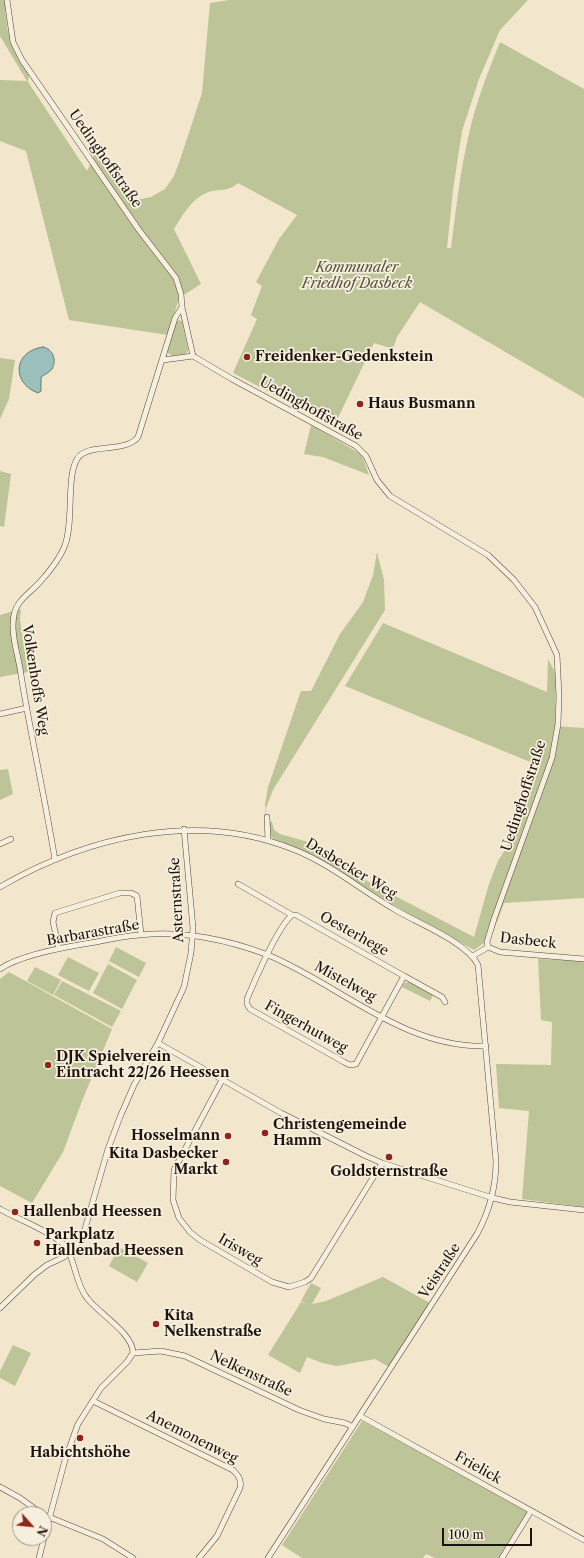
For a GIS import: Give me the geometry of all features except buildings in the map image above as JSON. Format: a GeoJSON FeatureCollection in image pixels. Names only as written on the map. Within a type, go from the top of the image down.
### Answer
{"type":"FeatureCollection","features":[{"type":"Feature","properties":{"kind":"street","name":"Uedinghoffstraße"},"geometry":{"type":"LineString","coordinates":[[7,0],[13,42],[22,60],[139,230],[176,278],[181,294],[182,307],[193,356],[232,379],[356,446],[366,456],[377,480],[390,496],[488,555],[514,580],[535,607],[551,638],[557,655],[560,696],[558,724],[552,758],[494,920],[487,942],[488,947]]}},
{"type":"Feature","properties":{"kind":"street"},"geometry":{"type":"LineString","coordinates":[[182,307],[175,318],[162,360],[193,356]]}},
{"type":"Feature","properties":{"kind":"street","name":"Volkenhoffs Weg"},"geometry":{"type":"LineString","coordinates":[[55,860],[14,628],[15,611],[18,604],[50,570],[65,546],[68,533],[74,470],[78,458],[84,453],[127,445],[134,442],[138,437],[162,360]]}},
{"type":"Feature","properties":{"kind":"street"},"geometry":{"type":"LineString","coordinates":[[0,714],[27,708]]}},
{"type":"Feature","properties":{"kind":"street"},"geometry":{"type":"LineString","coordinates":[[267,817],[268,840]]}},
{"type":"Feature","properties":{"kind":"street","name":"Dasbecker Weg"},"geometry":{"type":"LineString","coordinates":[[0,887],[55,860],[109,841],[155,831],[184,829],[219,831],[268,840],[303,853],[400,912],[460,945],[473,956]]}},
{"type":"Feature","properties":{"kind":"street","name":"Asternstraße"},"geometry":{"type":"LineString","coordinates":[[0,1308],[37,1273],[69,1253],[82,1239],[108,1149],[127,1100],[158,1043],[184,987],[191,953],[192,903],[184,829]]}},
{"type":"Feature","properties":{"kind":"street"},"geometry":{"type":"LineString","coordinates":[[0,844],[11,839]]}},
{"type":"Feature","properties":{"kind":"street","name":"Oesterhege"},"geometry":{"type":"LineString","coordinates":[[238,884],[442,996],[445,1002]]}},
{"type":"Feature","properties":{"kind":"street"},"geometry":{"type":"LineString","coordinates":[[59,949],[53,922],[55,913],[120,893],[131,893],[138,899],[141,934]]}},
{"type":"Feature","properties":{"kind":"street"},"geometry":{"type":"LineString","coordinates":[[268,955],[285,922],[292,915]]}},
{"type":"Feature","properties":{"kind":"street","name":"Barbarastraße"},"geometry":{"type":"LineString","coordinates":[[0,969],[13,962],[59,949],[141,934],[192,936]]}},
{"type":"Feature","properties":{"kind":"street","name":"Mistelweg"},"geometry":{"type":"LineString","coordinates":[[192,936],[226,942],[268,955],[406,1029],[441,1041],[486,1046]]}},
{"type":"Feature","properties":{"kind":"street","name":"Dasbeck"},"geometry":{"type":"LineString","coordinates":[[473,956],[488,947],[500,952],[584,959]]}},
{"type":"Feature","properties":{"kind":"street","name":"Fingerhutweg"},"geometry":{"type":"LineString","coordinates":[[268,955],[247,999],[247,1004],[250,1009],[344,1062],[350,1065],[356,1064],[383,1017]]}},
{"type":"Feature","properties":{"kind":"street","name":"Veistraße"},"geometry":{"type":"LineString","coordinates":[[268,1558],[477,1234],[493,1198],[496,1179],[496,1160],[480,970],[473,956]]}},
{"type":"Feature","properties":{"kind":"street"},"geometry":{"type":"LineString","coordinates":[[383,1017],[404,976]]}},
{"type":"Feature","properties":{"kind":"street"},"geometry":{"type":"LineString","coordinates":[[158,1043],[320,1134],[382,1163],[510,1202],[584,1210]]}},
{"type":"Feature","properties":{"kind":"street","name":"Irisweg"},"geometry":{"type":"LineString","coordinates":[[222,1080],[174,1170],[173,1200],[179,1218],[190,1232],[272,1282],[289,1287],[305,1282],[311,1278],[325,1258],[382,1163]]}},
{"type":"Feature","properties":{"kind":"street"},"geometry":{"type":"LineString","coordinates":[[0,1209],[50,1235],[60,1242],[69,1253],[82,1291],[88,1300],[130,1341],[133,1353],[131,1358],[110,1377],[78,1424],[48,1506]]}},
{"type":"Feature","properties":{"kind":"street","name":"Nelkenstraße"},"geometry":{"type":"LineString","coordinates":[[133,1353],[160,1351],[185,1356],[300,1410],[324,1419],[345,1423],[353,1427]]}},
{"type":"Feature","properties":{"kind":"street","name":"Anemonenweg"},"geometry":{"type":"LineString","coordinates":[[93,1401],[233,1470],[236,1473],[240,1481],[240,1488],[217,1536],[199,1558]]}},
{"type":"Feature","properties":{"kind":"street","name":"Frielick"},"geometry":{"type":"LineString","coordinates":[[360,1416],[584,1540]]}},
{"type":"Feature","properties":{"kind":"street"},"geometry":{"type":"LineString","coordinates":[[0,1487],[31,1506]]}},
{"type":"Feature","properties":{"kind":"street"},"geometry":{"type":"LineString","coordinates":[[502,1558],[531,1511]]}},
{"type":"Feature","properties":{"kind":"street"},"geometry":{"type":"LineString","coordinates":[[52,1519],[103,1539],[133,1558]]}},
{"type":"Feature","properties":{"kind":"street"},"geometry":{"type":"LineString","coordinates":[[39,1558],[42,1546]]}},
{"type":"Feature","properties":{"kind":"green space","name":"Kommunaler Friedhof Dasbeck"},"geometry":{"type":"Polygon","coordinates":[[[0,0],[5,0],[6,22],[10,40],[17,57],[29,75],[28,82],[87,171],[96,151],[122,181],[135,200],[151,197],[165,189],[174,176],[202,93],[210,3],[229,0],[528,0],[500,30],[479,79],[462,131],[453,190],[447,248],[451,248],[461,176],[475,110],[500,42],[584,89],[584,398],[420,302],[397,337],[393,349],[374,343],[334,426],[233,373],[257,319],[251,315],[262,286],[256,282],[279,239],[297,215],[238,183],[229,189],[212,191],[199,197],[181,217],[174,229],[201,284],[179,298],[168,335],[69,320],[26,151],[0,141],[0,80],[27,81],[0,36],[0,0]]]}},
{"type":"Feature","properties":{"kind":"green space"},"geometry":{"type":"Polygon","coordinates":[[[179,320],[182,321],[188,350],[185,356],[173,357],[167,352],[176,322],[179,320]]]}},
{"type":"Feature","properties":{"kind":"green space"},"geometry":{"type":"Polygon","coordinates":[[[0,358],[15,360],[9,399],[0,419],[0,358]]]}},
{"type":"Feature","properties":{"kind":"green space"},"geometry":{"type":"Polygon","coordinates":[[[311,425],[359,453],[363,458],[369,475],[323,457],[304,454],[311,425]]]}},
{"type":"Feature","properties":{"kind":"green space"},"geometry":{"type":"Polygon","coordinates":[[[0,471],[11,474],[4,527],[0,526],[0,471]]]}},
{"type":"Feature","properties":{"kind":"green space"},"geometry":{"type":"Polygon","coordinates":[[[377,552],[384,580],[385,610],[273,790],[266,808],[267,830],[265,804],[268,787],[301,691],[311,691],[340,634],[363,602],[373,575],[377,552]]]}},
{"type":"Feature","properties":{"kind":"green space"},"geometry":{"type":"Polygon","coordinates":[[[21,609],[20,620],[28,672],[0,677],[0,615],[21,609]]]}},
{"type":"Feature","properties":{"kind":"green space"},"geometry":{"type":"Polygon","coordinates":[[[383,623],[547,692],[548,659],[556,674],[555,726],[584,728],[584,898],[504,903],[491,938],[474,950],[409,914],[308,853],[272,838],[269,821],[272,822],[274,830],[280,834],[308,842],[372,884],[474,937],[489,884],[498,861],[515,834],[540,766],[345,686],[383,623]]]}},
{"type":"Feature","properties":{"kind":"green space"},"geometry":{"type":"Polygon","coordinates":[[[8,769],[13,794],[0,800],[0,770],[8,769]]]}},
{"type":"Feature","properties":{"kind":"green space"},"geometry":{"type":"Polygon","coordinates":[[[116,947],[146,963],[139,977],[109,961],[116,947]]]}},
{"type":"Feature","properties":{"kind":"green space"},"geometry":{"type":"Polygon","coordinates":[[[68,957],[99,973],[89,991],[58,975],[68,957]]]}},
{"type":"Feature","properties":{"kind":"green space"},"geometry":{"type":"Polygon","coordinates":[[[538,959],[584,961],[584,1207],[522,1199],[529,1111],[499,1108],[496,1064],[551,1065],[552,1022],[541,1020],[538,959]]]}},
{"type":"Feature","properties":{"kind":"green space"},"geometry":{"type":"Polygon","coordinates":[[[108,964],[137,980],[122,1009],[93,993],[108,964]]]}},
{"type":"Feature","properties":{"kind":"green space"},"geometry":{"type":"Polygon","coordinates":[[[35,967],[61,980],[53,995],[27,981],[35,967]]]}},
{"type":"Feature","properties":{"kind":"green space","name":"DJK Spielverein Eintracht 22/26 Heessen"},"geometry":{"type":"Polygon","coordinates":[[[9,972],[112,1029],[82,1101],[63,1152],[32,1203],[0,1186],[0,979],[9,972]]]}},
{"type":"Feature","properties":{"kind":"green space"},"geometry":{"type":"Polygon","coordinates":[[[62,981],[121,1011],[112,1027],[54,995],[62,981]]]}},
{"type":"Feature","properties":{"kind":"green space"},"geometry":{"type":"Polygon","coordinates":[[[410,982],[433,995],[430,1001],[402,987],[404,983],[410,982]]]}},
{"type":"Feature","properties":{"kind":"green space"},"geometry":{"type":"Polygon","coordinates":[[[119,1247],[148,1263],[137,1282],[109,1266],[119,1247]]]}},
{"type":"Feature","properties":{"kind":"green space"},"geometry":{"type":"Polygon","coordinates":[[[383,1277],[430,1303],[389,1367],[375,1359],[337,1366],[322,1363],[307,1357],[300,1373],[268,1355],[301,1302],[306,1304],[301,1301],[311,1283],[321,1288],[312,1304],[326,1301],[383,1277]]]}},
{"type":"Feature","properties":{"kind":"green space"},"geometry":{"type":"Polygon","coordinates":[[[13,1345],[31,1353],[15,1386],[0,1378],[0,1371],[13,1345]]]}},
{"type":"Feature","properties":{"kind":"green space"},"geometry":{"type":"Polygon","coordinates":[[[362,1421],[529,1512],[500,1558],[435,1558],[426,1554],[423,1558],[302,1558],[282,1545],[362,1421]]]}},
{"type":"Feature","properties":{"kind":"water"},"geometry":{"type":"Polygon","coordinates":[[[43,347],[52,352],[54,362],[52,369],[41,377],[41,391],[38,393],[29,388],[23,382],[19,368],[21,361],[26,354],[43,347]]]}},
{"type":"Feature","properties":{"kind":"place","name":"Freidenker-Gedenkstein"},"geometry":{"type":"Point","coordinates":[247,357]}},
{"type":"Feature","properties":{"kind":"place","name":"Haus Busmann"},"geometry":{"type":"Point","coordinates":[360,404]}},
{"type":"Feature","properties":{"kind":"place","name":"DJK Spielverein Eintracht 22/26 Heessen"},"geometry":{"type":"Point","coordinates":[48,1065]}},
{"type":"Feature","properties":{"kind":"place","name":"Christengemeinde Hamm"},"geometry":{"type":"Point","coordinates":[265,1133]}},
{"type":"Feature","properties":{"kind":"place","name":"Hosselmann"},"geometry":{"type":"Point","coordinates":[228,1136]}},
{"type":"Feature","properties":{"kind":"place","name":"Goldsternstraße"},"geometry":{"type":"Point","coordinates":[389,1157]}},
{"type":"Feature","properties":{"kind":"place","name":"Kita Dasbecker Markt"},"geometry":{"type":"Point","coordinates":[226,1162]}},
{"type":"Feature","properties":{"kind":"place","name":"Hallenbad Heessen"},"geometry":{"type":"Point","coordinates":[15,1212]}},
{"type":"Feature","properties":{"kind":"place","name":"Parkplatz Hallenbad Heessen"},"geometry":{"type":"Point","coordinates":[37,1243]}},
{"type":"Feature","properties":{"kind":"place","name":"Kita Nelkenstraße"},"geometry":{"type":"Point","coordinates":[156,1324]}},
{"type":"Feature","properties":{"kind":"place","name":"Habichtshöhe"},"geometry":{"type":"Point","coordinates":[80,1438]}}]}
